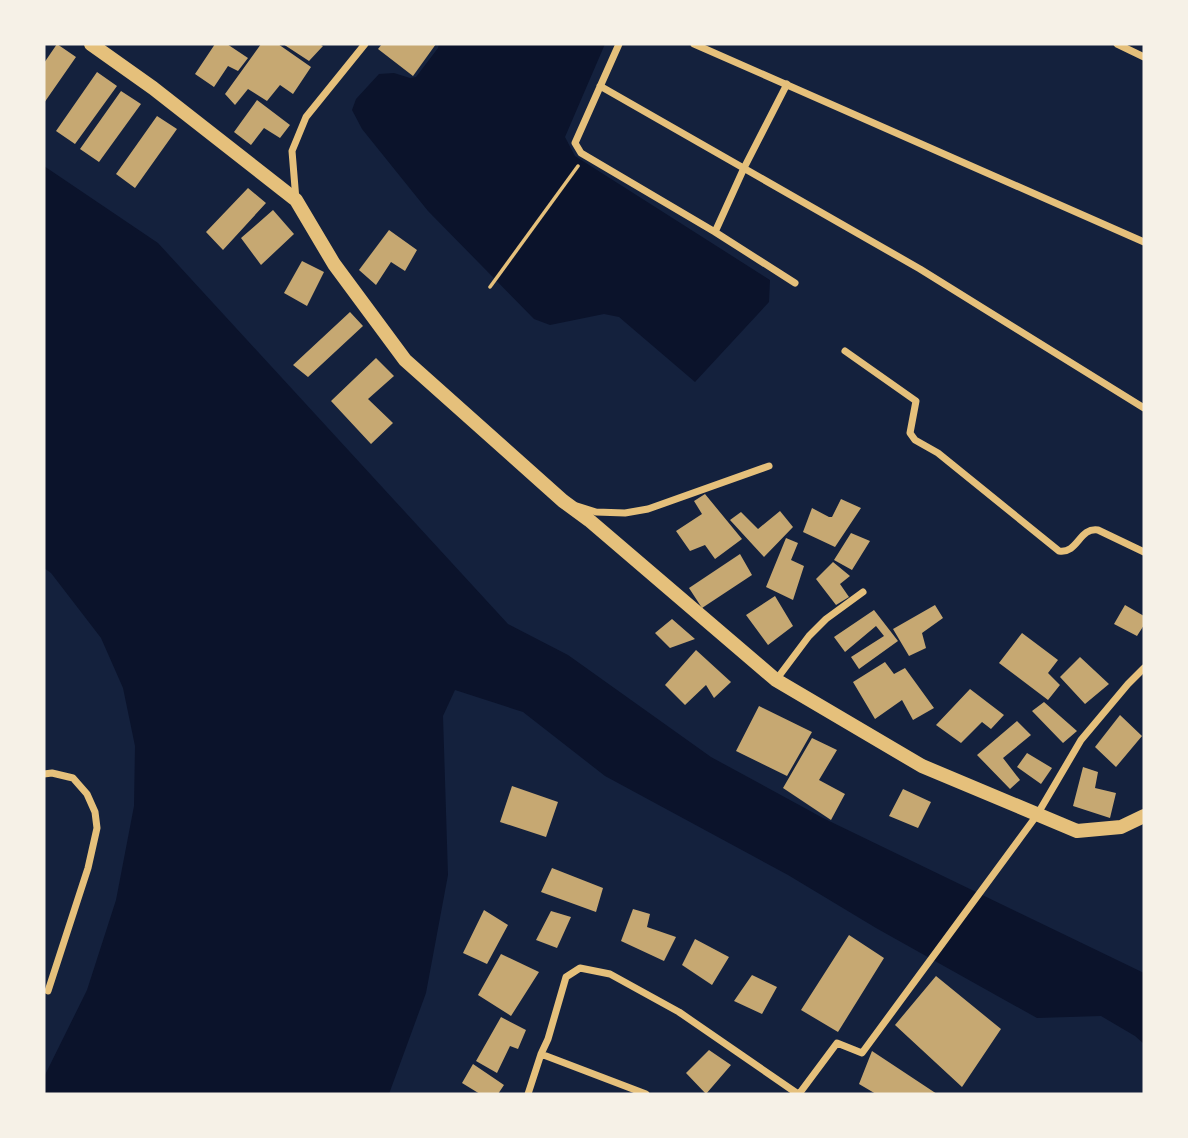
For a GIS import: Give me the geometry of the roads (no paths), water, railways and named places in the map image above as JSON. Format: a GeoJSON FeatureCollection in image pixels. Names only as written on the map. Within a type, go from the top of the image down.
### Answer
{"type":"FeatureCollection","features":[{"type":"Feature","properties":{"kind":"main road"},"geometry":{"type":"LineString","coordinates":[[91,44],[153,88],[296,201],[334,264],[405,360],[563,501],[589,520],[776,680],[922,766],[1077,831],[1121,827],[1144,816]]}},
{"type":"Feature","properties":{"kind":"street"},"geometry":{"type":"LineString","coordinates":[[296,201],[292,151],[306,117],[365,44]]}},
{"type":"Feature","properties":{"kind":"street"},"geometry":{"type":"LineString","coordinates":[[619,44],[575,143],[580,153],[715,232],[795,284]]}},
{"type":"Feature","properties":{"kind":"street"},"geometry":{"type":"LineString","coordinates":[[694,44],[1144,242]]}},
{"type":"Feature","properties":{"kind":"street"},"geometry":{"type":"LineString","coordinates":[[1117,44],[1144,57]]}},
{"type":"Feature","properties":{"kind":"street"},"geometry":{"type":"LineString","coordinates":[[715,232],[744,168],[787,85]]}},
{"type":"Feature","properties":{"kind":"street"},"geometry":{"type":"LineString","coordinates":[[600,86],[920,269],[1144,408]]}},
{"type":"Feature","properties":{"kind":"street"},"geometry":{"type":"LineString","coordinates":[[845,351],[916,401],[910,433],[915,440],[938,453],[1059,551],[1066,552],[1072,548],[1084,533],[1091,529],[1144,552]]}},
{"type":"Feature","properties":{"kind":"street"},"geometry":{"type":"LineString","coordinates":[[563,501],[596,512],[625,513],[648,509],[769,466]]}},
{"type":"Feature","properties":{"kind":"street"},"geometry":{"type":"LineString","coordinates":[[776,680],[809,636],[863,592]]}},
{"type":"Feature","properties":{"kind":"street"},"geometry":{"type":"LineString","coordinates":[[528,1094],[566,977],[580,968],[610,974],[679,1012],[798,1094],[837,1043],[862,1053],[1037,815],[1081,740],[1144,668]]}},
{"type":"Feature","properties":{"kind":"street"},"geometry":{"type":"LineString","coordinates":[[44,774],[73,778],[87,794],[95,812],[97,828],[84,880],[48,991]]}},
{"type":"Feature","properties":{"kind":"street"},"geometry":{"type":"LineString","coordinates":[[541,1054],[646,1094]]}},
{"type":"Feature","properties":{"kind":"water"},"geometry":{"type":"Polygon","coordinates":[[[439,44],[605,44],[565,137],[575,156],[770,280],[769,302],[695,382],[619,317],[604,314],[550,325],[534,319],[428,211],[362,129],[352,110],[356,99],[379,74],[394,73],[416,77],[439,44]]]}},
{"type":"Feature","properties":{"kind":"water"},"geometry":{"type":"Polygon","coordinates":[[[44,166],[158,243],[508,624],[568,655],[711,757],[823,818],[1144,973],[1144,1044],[1101,1016],[1037,1018],[876,928],[788,875],[605,776],[523,712],[455,690],[443,716],[448,875],[426,993],[389,1094],[44,1094],[44,1077],[87,990],[116,900],[134,806],[135,746],[123,688],[101,638],[51,573],[44,568],[44,166]]]}}]}
